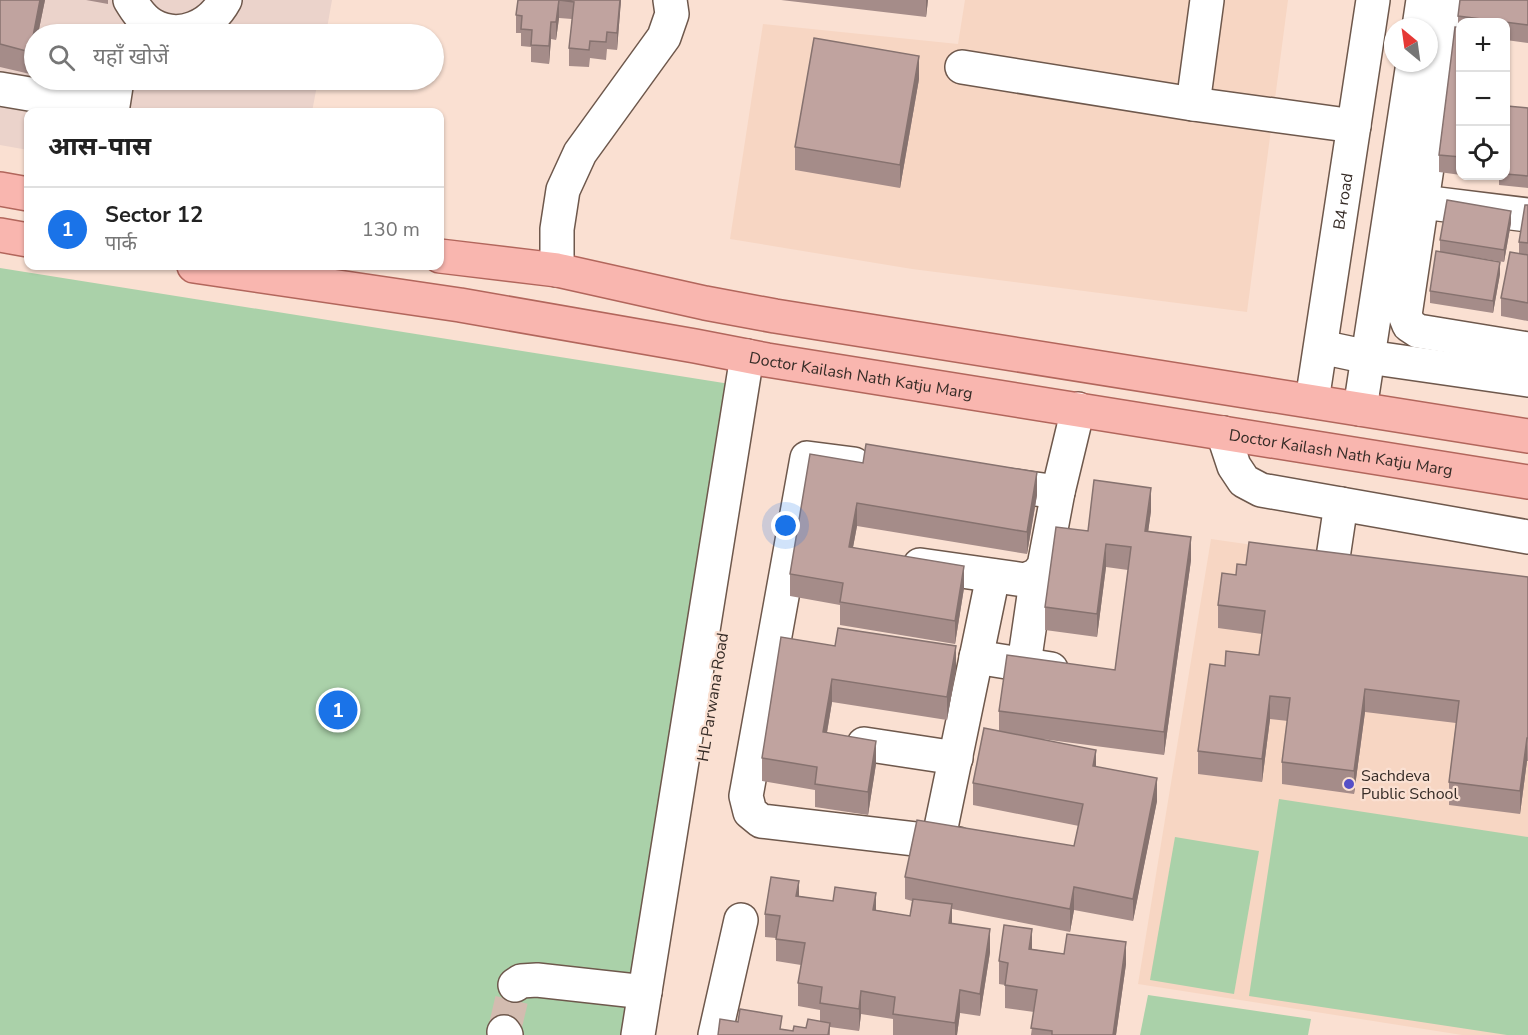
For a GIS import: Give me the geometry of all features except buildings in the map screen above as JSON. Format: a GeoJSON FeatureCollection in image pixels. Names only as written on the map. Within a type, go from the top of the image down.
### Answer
{"type":"FeatureCollection","features":[{"type":"Feature","properties":{"kind":"main road"},"geometry":{"type":"LineString","coordinates":[[0,189],[24,193]]}},
{"type":"Feature","properties":{"kind":"main road"},"geometry":{"type":"LineString","coordinates":[[0,236],[24,239]]}},
{"type":"Feature","properties":{"kind":"main road"},"geometry":{"type":"LineString","coordinates":[[460,305],[452,258],[557,270],[775,316],[1528,436]]}},
{"type":"Feature","properties":{"kind":"main road","name":"Doctor Kailash Nath Katju Marg"},"geometry":{"type":"LineString","coordinates":[[221,270],[460,305],[757,358],[1528,482]]}},
{"type":"Feature","properties":{"kind":"street"},"geometry":{"type":"LineString","coordinates":[[130,0],[139,14],[151,24]]}},
{"type":"Feature","properties":{"kind":"street"},"geometry":{"type":"LineString","coordinates":[[126,24],[130,0]]}},
{"type":"Feature","properties":{"kind":"street"},"geometry":{"type":"LineString","coordinates":[[203,24],[215,15],[225,0]]}},
{"type":"Feature","properties":{"kind":"street"},"geometry":{"type":"LineString","coordinates":[[557,270],[557,229],[563,190],[580,153],[664,37],[672,14],[670,0]]}},
{"type":"Feature","properties":{"kind":"street"},"geometry":{"type":"LineString","coordinates":[[1193,104],[1208,0]]}},
{"type":"Feature","properties":{"kind":"street","name":"B4 road"},"geometry":{"type":"LineString","coordinates":[[1312,402],[1373,0]]}},
{"type":"Feature","properties":{"kind":"street"},"geometry":{"type":"LineString","coordinates":[[1420,18],[1423,0]]}},
{"type":"Feature","properties":{"kind":"street"},"geometry":{"type":"LineString","coordinates":[[1452,0],[1405,315],[1409,325],[1418,331],[1528,349]]}},
{"type":"Feature","properties":{"kind":"street"},"geometry":{"type":"LineString","coordinates":[[962,67],[1193,104],[1354,126]]}},
{"type":"Feature","properties":{"kind":"street"},"geometry":{"type":"LineString","coordinates":[[1360,409],[1412,72]]}},
{"type":"Feature","properties":{"kind":"street"},"geometry":{"type":"LineString","coordinates":[[0,89],[114,100]]}},
{"type":"Feature","properties":{"kind":"street"},"geometry":{"type":"LineString","coordinates":[[1422,202],[1528,215]]}},
{"type":"Feature","properties":{"kind":"street"},"geometry":{"type":"LineString","coordinates":[[1321,347],[1368,357],[1528,380]]}},
{"type":"Feature","properties":{"kind":"street"},"geometry":{"type":"LineString","coordinates":[[638,1035],[757,358]]}},
{"type":"Feature","properties":{"kind":"street","name":"HL Parwana Road"},"geometry":{"type":"LineString","coordinates":[[657,1035],[757,358]]}},
{"type":"Feature","properties":{"kind":"street"},"geometry":{"type":"LineString","coordinates":[[891,561],[1025,580],[1037,575],[1044,566],[1058,492],[1078,409]]}},
{"type":"Feature","properties":{"kind":"street"},"geometry":{"type":"LineString","coordinates":[[1223,433],[1234,466],[1244,481],[1261,490],[1528,537]]}},
{"type":"Feature","properties":{"kind":"street"},"geometry":{"type":"LineString","coordinates":[[887,468],[807,458],[746,796],[750,812],[761,821],[986,847]]}},
{"type":"Feature","properties":{"kind":"street"},"geometry":{"type":"LineString","coordinates":[[967,479],[1058,492]]}},
{"type":"Feature","properties":{"kind":"street"},"geometry":{"type":"LineString","coordinates":[[1341,504],[1331,571],[1389,579]]}},
{"type":"Feature","properties":{"kind":"street"},"geometry":{"type":"LineString","coordinates":[[1024,664],[1037,575]]}},
{"type":"Feature","properties":{"kind":"street"},"geometry":{"type":"LineString","coordinates":[[939,842],[993,576]]}},
{"type":"Feature","properties":{"kind":"street"},"geometry":{"type":"LineString","coordinates":[[976,657],[1081,673]]}},
{"type":"Feature","properties":{"kind":"street"},"geometry":{"type":"LineString","coordinates":[[864,744],[956,758]]}},
{"type":"Feature","properties":{"kind":"street"},"geometry":{"type":"LineString","coordinates":[[727,1030],[741,920]]}},
{"type":"Feature","properties":{"kind":"street"},"geometry":{"type":"LineString","coordinates":[[514,985],[528,980],[645,992]]}},
{"type":"Feature","properties":{"kind":"shaded area"},"geometry":{"type":"Polygon","coordinates":[[[0,0],[332,0],[328,24],[24,24],[24,90],[316,90],[313,108],[24,108],[24,149],[0,145],[0,0]]]}},
{"type":"Feature","properties":{"kind":"shaded area"},"geometry":{"type":"Polygon","coordinates":[[[965,0],[1288,0],[1247,312],[912,269],[730,239],[763,24],[958,44],[965,0]]]}},
{"type":"Feature","properties":{"kind":"shaded area","name":"Sachdeva Public School"},"geometry":{"type":"Polygon","coordinates":[[[1211,539],[1528,584],[1528,1035],[1462,1035],[1138,984],[1211,539]]]}},
{"type":"Feature","properties":{"kind":"green space"},"geometry":{"type":"Polygon","coordinates":[[[0,268],[730,384],[623,1035],[0,1035],[0,268]]]}},
{"type":"Feature","properties":{"kind":"green space"},"geometry":{"type":"Polygon","coordinates":[[[1279,799],[1528,837],[1528,1035],[1507,1035],[1249,996],[1279,799]]]}},
{"type":"Feature","properties":{"kind":"green space"},"geometry":{"type":"Polygon","coordinates":[[[1175,837],[1259,851],[1234,994],[1150,980],[1175,837]]]}},
{"type":"Feature","properties":{"kind":"green space"},"geometry":{"type":"Polygon","coordinates":[[[1148,995],[1311,1019],[1308,1035],[1140,1035],[1148,995]]]}},
{"type":"Feature","properties":{"kind":"tunnel"},"geometry":{"type":"LineString","coordinates":[[504,1032],[515,985]]}},
{"type":"Feature","properties":{"kind":"place","name":"Sector 12"},"geometry":{"type":"Point","coordinates":[338,710]}},
{"type":"Feature","properties":{"kind":"place","name":"Sachdeva Public School"},"geometry":{"type":"Point","coordinates":[1349,784]}}]}
